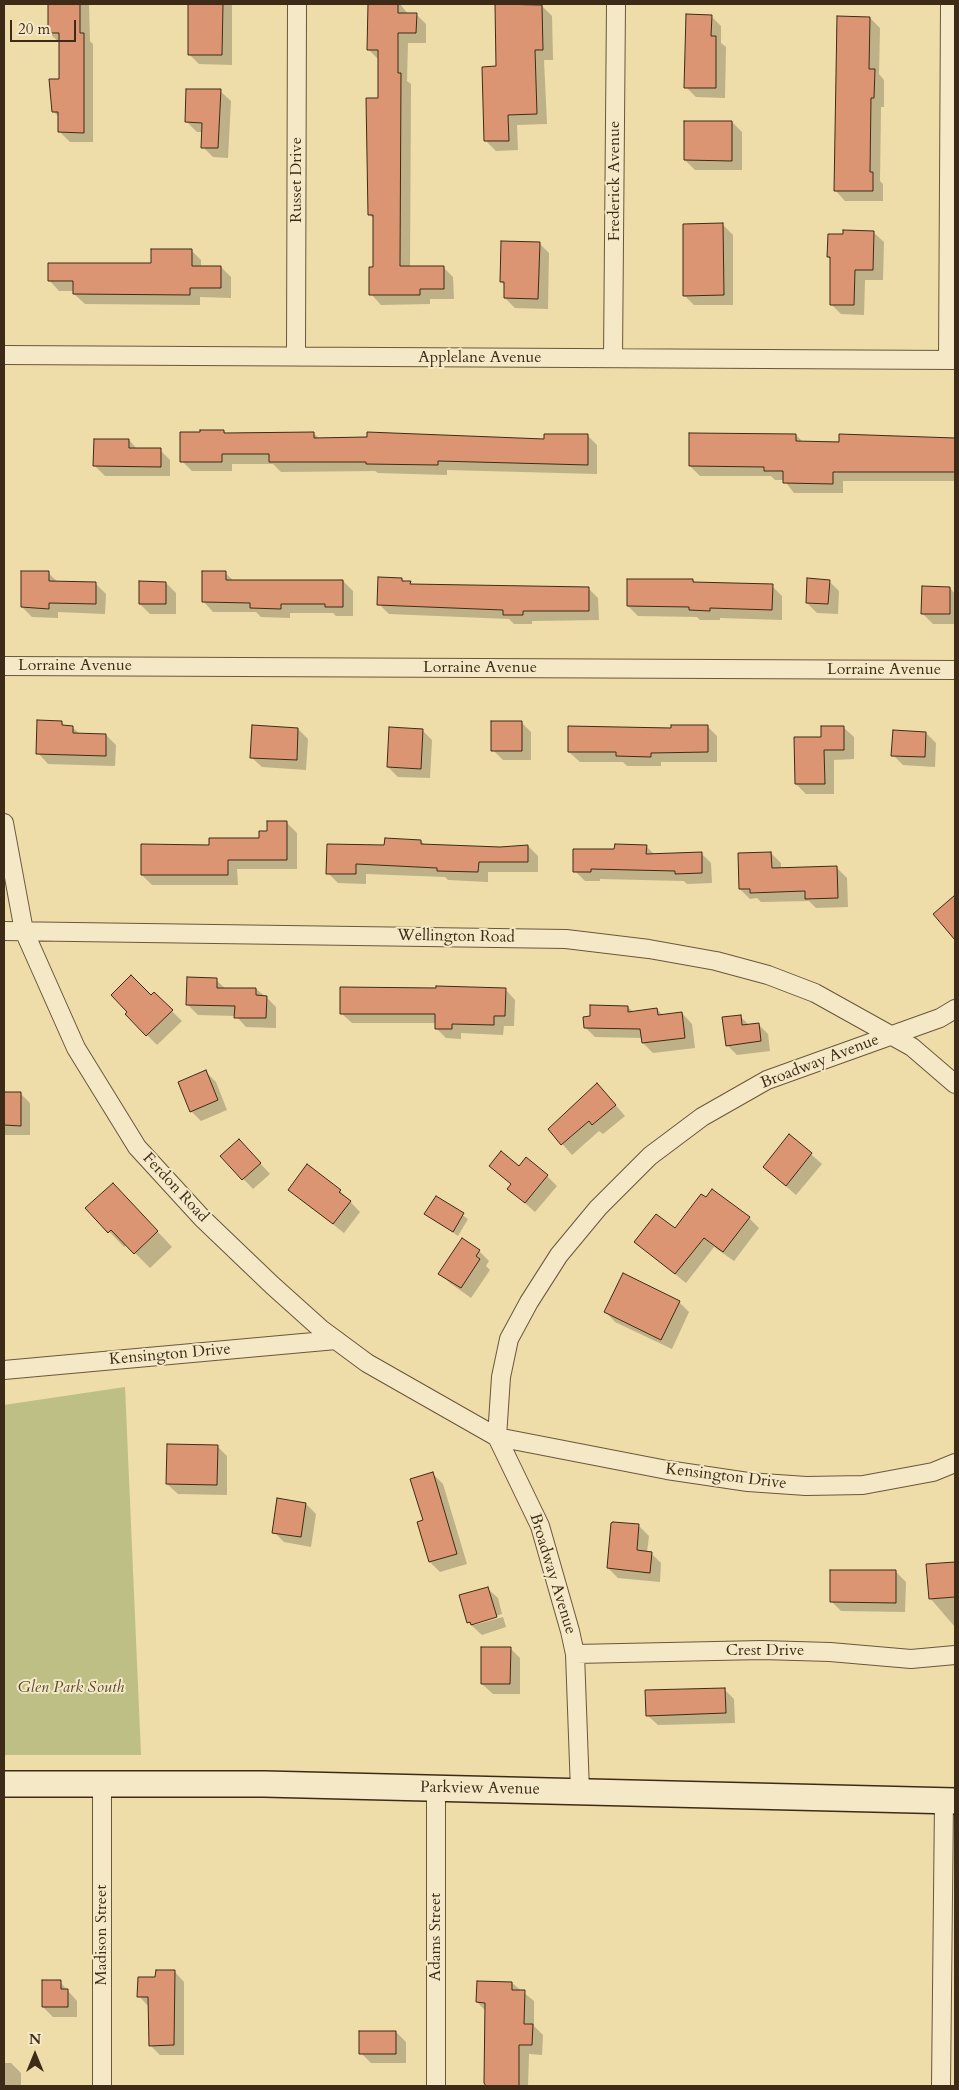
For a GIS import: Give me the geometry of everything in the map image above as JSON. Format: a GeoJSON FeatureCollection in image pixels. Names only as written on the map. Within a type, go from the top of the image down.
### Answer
{"type":"FeatureCollection","features":[{"type":"Feature","properties":{"kind":"street","name":"Russet Drive"},"geometry":{"type":"LineString","coordinates":[[296,356],[297,4]]}},
{"type":"Feature","properties":{"kind":"street","name":"Frederick Avenue"},"geometry":{"type":"LineString","coordinates":[[613,358],[616,4]]}},
{"type":"Feature","properties":{"kind":"street"},"geometry":{"type":"LineString","coordinates":[[950,4],[952,360]]}},
{"type":"Feature","properties":{"kind":"street","name":"Applelane Avenue"},"geometry":{"type":"LineString","coordinates":[[4,355],[952,360]]}},
{"type":"Feature","properties":{"kind":"street","name":"Lorraine Avenue"},"geometry":{"type":"LineString","coordinates":[[4,666],[955,670]]}},
{"type":"Feature","properties":{"kind":"street","name":"Ferdon Road"},"geometry":{"type":"LineString","coordinates":[[4,823],[24,931],[76,1048],[137,1147],[202,1218],[272,1285],[336,1340],[367,1363],[497,1437]]}},
{"type":"Feature","properties":{"kind":"street","name":"Wellington Road"},"geometry":{"type":"LineString","coordinates":[[4,931],[566,939],[603,943],[716,961],[768,975],[815,993],[891,1034]]}},
{"type":"Feature","properties":{"kind":"street","name":"Broadway Avenue"},"geometry":{"type":"LineString","coordinates":[[580,1791],[575,1654],[560,1589],[540,1526],[497,1437],[501,1377],[509,1339],[529,1302],[560,1255],[598,1208],[650,1156],[702,1117],[767,1080],[940,1018],[955,1009]]}},
{"type":"Feature","properties":{"kind":"street"},"geometry":{"type":"LineString","coordinates":[[891,1034],[912,1047],[955,1084]]}},
{"type":"Feature","properties":{"kind":"street","name":"Kensington Drive"},"geometry":{"type":"LineString","coordinates":[[4,1370],[336,1340]]}},
{"type":"Feature","properties":{"kind":"street","name":"Kensington Drive"},"geometry":{"type":"LineString","coordinates":[[497,1437],[667,1470],[748,1482],[806,1486],[863,1485],[933,1472],[955,1463]]}},
{"type":"Feature","properties":{"kind":"street","name":"Crest Drive"},"geometry":{"type":"LineString","coordinates":[[575,1654],[762,1650],[830,1652],[911,1659],[955,1655]]}},
{"type":"Feature","properties":{"kind":"street","name":"Parkview Avenue"},"geometry":{"type":"LineString","coordinates":[[4,1784],[264,1784],[949,1801]]}},
{"type":"Feature","properties":{"kind":"street","name":"Madison Street"},"geometry":{"type":"LineString","coordinates":[[102,1784],[102,2086]]}},
{"type":"Feature","properties":{"kind":"street","name":"Adams Street"},"geometry":{"type":"LineString","coordinates":[[436,1789],[436,2086]]}},
{"type":"Feature","properties":{"kind":"street"},"geometry":{"type":"LineString","coordinates":[[941,2086],[949,1801]]}},
{"type":"Feature","properties":{"kind":"green space","name":"Glen Park South"},"geometry":{"type":"Polygon","coordinates":[[[125,1387],[141,1755],[4,1755],[4,1405],[125,1387]]]}},
{"type":"Feature","properties":{"kind":"building"},"geometry":{"type":"Polygon","coordinates":[[[48,4],[80,4],[80,33],[84,33],[84,133],[58,132],[58,112],[52,112],[49,79],[59,79],[59,33],[48,33],[48,4]]]}},
{"type":"Feature","properties":{"kind":"building"},"geometry":{"type":"Polygon","coordinates":[[[188,4],[223,4],[222,55],[188,55],[188,4]]]}},
{"type":"Feature","properties":{"kind":"building"},"geometry":{"type":"Polygon","coordinates":[[[368,4],[398,4],[398,13],[417,13],[416,33],[398,33],[398,73],[401,73],[400,266],[444,266],[444,289],[420,289],[420,295],[369,295],[369,267],[373,267],[373,215],[368,215],[366,98],[378,98],[378,50],[367,50],[368,4]]]}},
{"type":"Feature","properties":{"kind":"building"},"geometry":{"type":"Polygon","coordinates":[[[495,4],[542,5],[543,50],[535,50],[537,114],[508,115],[509,141],[484,141],[482,67],[496,66],[495,4]]]}},
{"type":"Feature","properties":{"kind":"building"},"geometry":{"type":"Polygon","coordinates":[[[686,14],[712,15],[711,36],[716,36],[716,88],[684,88],[686,14]]]}},
{"type":"Feature","properties":{"kind":"building"},"geometry":{"type":"Polygon","coordinates":[[[837,16],[870,17],[869,69],[875,69],[874,98],[871,98],[870,172],[873,172],[873,191],[834,191],[837,16]]]}},
{"type":"Feature","properties":{"kind":"building"},"geometry":{"type":"Polygon","coordinates":[[[186,89],[221,89],[218,148],[201,148],[202,123],[185,122],[186,89]]]}},
{"type":"Feature","properties":{"kind":"building"},"geometry":{"type":"Polygon","coordinates":[[[684,121],[732,121],[732,161],[684,160],[684,121]]]}},
{"type":"Feature","properties":{"kind":"building"},"geometry":{"type":"Polygon","coordinates":[[[723,223],[724,295],[683,296],[683,224],[723,223]]]}},
{"type":"Feature","properties":{"kind":"building"},"geometry":{"type":"Polygon","coordinates":[[[843,230],[874,231],[873,270],[855,270],[854,305],[830,305],[830,257],[827,257],[828,234],[843,234],[843,230]]]}},
{"type":"Feature","properties":{"kind":"building"},"geometry":{"type":"Polygon","coordinates":[[[501,241],[540,242],[538,299],[504,298],[504,282],[500,282],[501,241]]]}},
{"type":"Feature","properties":{"kind":"building"},"geometry":{"type":"Polygon","coordinates":[[[151,249],[192,249],[192,266],[221,266],[221,288],[190,288],[190,295],[73,294],[73,281],[48,281],[48,263],[151,263],[151,249]]]}},
{"type":"Feature","properties":{"kind":"building"},"geometry":{"type":"Polygon","coordinates":[[[200,430],[224,430],[224,433],[314,432],[314,438],[367,437],[367,432],[544,439],[544,434],[588,434],[588,465],[438,461],[438,465],[366,464],[366,462],[269,462],[269,454],[222,454],[222,462],[180,462],[180,432],[200,432],[200,430]]]}},
{"type":"Feature","properties":{"kind":"building"},"geometry":{"type":"Polygon","coordinates":[[[689,433],[796,434],[796,441],[839,442],[839,434],[955,438],[955,472],[833,472],[833,484],[783,483],[783,471],[764,471],[764,467],[689,466],[689,433]]]}},
{"type":"Feature","properties":{"kind":"building"},"geometry":{"type":"Polygon","coordinates":[[[94,439],[129,439],[129,448],[161,448],[161,467],[93,466],[94,439]]]}},
{"type":"Feature","properties":{"kind":"building"},"geometry":{"type":"Polygon","coordinates":[[[21,571],[49,571],[49,581],[96,582],[96,604],[49,603],[49,609],[21,607],[21,571]]]}},
{"type":"Feature","properties":{"kind":"building"},"geometry":{"type":"Polygon","coordinates":[[[202,571],[226,571],[226,580],[343,580],[343,607],[325,607],[325,604],[281,604],[281,609],[250,608],[250,603],[202,602],[202,571]]]}},
{"type":"Feature","properties":{"kind":"building"},"geometry":{"type":"Polygon","coordinates":[[[378,577],[402,578],[402,581],[411,581],[410,584],[589,587],[589,611],[523,611],[523,615],[503,615],[503,610],[377,605],[378,577]]]}},
{"type":"Feature","properties":{"kind":"building"},"geometry":{"type":"Polygon","coordinates":[[[807,578],[830,580],[828,604],[806,603],[807,578]]]}},
{"type":"Feature","properties":{"kind":"building"},"geometry":{"type":"Polygon","coordinates":[[[627,579],[693,579],[693,582],[773,584],[772,610],[710,608],[710,611],[689,610],[689,607],[627,606],[627,579]]]}},
{"type":"Feature","properties":{"kind":"building"},"geometry":{"type":"Polygon","coordinates":[[[139,581],[166,582],[166,604],[139,604],[139,581]]]}},
{"type":"Feature","properties":{"kind":"building"},"geometry":{"type":"Polygon","coordinates":[[[922,586],[950,587],[950,614],[921,614],[922,586]]]}},
{"type":"Feature","properties":{"kind":"building"},"geometry":{"type":"Polygon","coordinates":[[[37,720],[62,721],[62,725],[73,726],[73,733],[106,734],[106,756],[36,754],[37,720]]]}},
{"type":"Feature","properties":{"kind":"building"},"geometry":{"type":"Polygon","coordinates":[[[491,721],[522,721],[522,751],[491,751],[491,721]]]}},
{"type":"Feature","properties":{"kind":"building"},"geometry":{"type":"Polygon","coordinates":[[[252,725],[298,728],[297,760],[250,758],[252,725]]]}},
{"type":"Feature","properties":{"kind":"building"},"geometry":{"type":"Polygon","coordinates":[[[671,725],[708,725],[708,752],[651,753],[651,757],[616,756],[616,752],[568,752],[568,726],[671,728],[671,725]]]}},
{"type":"Feature","properties":{"kind":"building"},"geometry":{"type":"Polygon","coordinates":[[[821,726],[844,726],[844,750],[824,750],[825,784],[795,784],[794,737],[821,737],[821,726]]]}},
{"type":"Feature","properties":{"kind":"building"},"geometry":{"type":"Polygon","coordinates":[[[389,727],[423,729],[421,769],[387,767],[389,727]]]}},
{"type":"Feature","properties":{"kind":"building"},"geometry":{"type":"Polygon","coordinates":[[[893,730],[926,732],[925,757],[891,756],[893,730]]]}},
{"type":"Feature","properties":{"kind":"building"},"geometry":{"type":"Polygon","coordinates":[[[267,821],[287,821],[287,860],[228,860],[228,875],[141,875],[141,844],[209,845],[209,838],[259,838],[259,831],[267,831],[267,821]]]}},
{"type":"Feature","properties":{"kind":"building"},"geometry":{"type":"Polygon","coordinates":[[[385,838],[421,840],[421,844],[500,847],[528,845],[528,862],[479,862],[478,872],[437,871],[437,868],[356,864],[356,874],[326,874],[327,844],[384,845],[385,838]]]}},
{"type":"Feature","properties":{"kind":"building"},"geometry":{"type":"Polygon","coordinates":[[[615,844],[647,845],[646,854],[702,852],[702,873],[675,874],[675,871],[591,869],[591,872],[573,872],[573,849],[614,849],[615,844]]]}},
{"type":"Feature","properties":{"kind":"building"},"geometry":{"type":"Polygon","coordinates":[[[771,852],[772,868],[837,866],[838,898],[805,899],[805,891],[750,893],[750,889],[739,889],[738,853],[771,852]]]}},
{"type":"Feature","properties":{"kind":"building"},"geometry":{"type":"Polygon","coordinates":[[[955,895],[955,940],[933,914],[955,895]]]}},
{"type":"Feature","properties":{"kind":"building"},"geometry":{"type":"Polygon","coordinates":[[[131,975],[151,995],[154,992],[173,1010],[146,1036],[125,1014],[127,1012],[111,995],[131,975]]]}},
{"type":"Feature","properties":{"kind":"building"},"geometry":{"type":"Polygon","coordinates":[[[187,977],[217,978],[217,988],[256,988],[256,995],[267,996],[266,1018],[234,1018],[235,1006],[186,1005],[187,977]]]}},
{"type":"Feature","properties":{"kind":"building"},"geometry":{"type":"Polygon","coordinates":[[[436,986],[506,988],[505,1016],[494,1016],[494,1025],[452,1024],[452,1029],[435,1029],[435,1014],[340,1014],[340,987],[436,988],[436,986]]]}},
{"type":"Feature","properties":{"kind":"building"},"geometry":{"type":"Polygon","coordinates":[[[590,1005],[628,1006],[628,1012],[657,1008],[658,1015],[682,1012],[685,1038],[642,1043],[640,1029],[584,1028],[583,1017],[590,1016],[590,1005]]]}},
{"type":"Feature","properties":{"kind":"building"},"geometry":{"type":"Polygon","coordinates":[[[741,1015],[742,1025],[759,1023],[761,1041],[726,1046],[722,1017],[741,1015]]]}},
{"type":"Feature","properties":{"kind":"building"},"geometry":{"type":"Polygon","coordinates":[[[206,1070],[218,1100],[190,1112],[178,1082],[206,1070]]]}},
{"type":"Feature","properties":{"kind":"building"},"geometry":{"type":"Polygon","coordinates":[[[597,1083],[616,1105],[592,1125],[589,1121],[561,1145],[548,1129],[597,1083]]]}},
{"type":"Feature","properties":{"kind":"building"},"geometry":{"type":"Polygon","coordinates":[[[4,1092],[21,1092],[21,1126],[4,1125],[4,1092]]]}},
{"type":"Feature","properties":{"kind":"building"},"geometry":{"type":"Polygon","coordinates":[[[789,1134],[812,1153],[786,1186],[763,1167],[789,1134]]]}},
{"type":"Feature","properties":{"kind":"building"},"geometry":{"type":"Polygon","coordinates":[[[239,1139],[261,1163],[242,1180],[220,1156],[239,1139]]]}},
{"type":"Feature","properties":{"kind":"building"},"geometry":{"type":"Polygon","coordinates":[[[501,1151],[519,1166],[526,1157],[548,1175],[525,1203],[507,1189],[511,1184],[489,1166],[501,1151]]]}},
{"type":"Feature","properties":{"kind":"building"},"geometry":{"type":"Polygon","coordinates":[[[307,1164],[341,1190],[339,1192],[351,1201],[333,1224],[288,1190],[307,1164]]]}},
{"type":"Feature","properties":{"kind":"building"},"geometry":{"type":"Polygon","coordinates":[[[113,1183],[158,1231],[134,1254],[111,1230],[108,1233],[85,1208],[113,1183]]]}},
{"type":"Feature","properties":{"kind":"building"},"geometry":{"type":"Polygon","coordinates":[[[712,1189],[750,1217],[723,1252],[704,1238],[675,1274],[634,1242],[656,1214],[675,1228],[701,1194],[706,1197],[712,1189]]]}},
{"type":"Feature","properties":{"kind":"building"},"geometry":{"type":"Polygon","coordinates":[[[436,1196],[464,1213],[453,1232],[424,1214],[436,1196]]]}},
{"type":"Feature","properties":{"kind":"building"},"geometry":{"type":"Polygon","coordinates":[[[462,1238],[480,1250],[476,1256],[480,1259],[461,1288],[438,1274],[462,1238]]]}},
{"type":"Feature","properties":{"kind":"building"},"geometry":{"type":"Polygon","coordinates":[[[623,1273],[680,1301],[661,1340],[604,1312],[623,1273]]]}},
{"type":"Feature","properties":{"kind":"building"},"geometry":{"type":"Polygon","coordinates":[[[167,1444],[218,1445],[217,1485],[166,1484],[167,1444]]]}},
{"type":"Feature","properties":{"kind":"building"},"geometry":{"type":"Polygon","coordinates":[[[433,1472],[457,1554],[429,1562],[417,1522],[423,1520],[410,1479],[433,1472]]]}},
{"type":"Feature","properties":{"kind":"building"},"geometry":{"type":"Polygon","coordinates":[[[277,1498],[306,1503],[301,1537],[272,1533],[277,1498]]]}},
{"type":"Feature","properties":{"kind":"building"},"geometry":{"type":"Polygon","coordinates":[[[611,1523],[639,1524],[637,1550],[652,1552],[650,1573],[607,1568],[611,1523]]]}},
{"type":"Feature","properties":{"kind":"building"},"geometry":{"type":"Polygon","coordinates":[[[955,1562],[955,1597],[929,1599],[926,1564],[955,1562]]]}},
{"type":"Feature","properties":{"kind":"building"},"geometry":{"type":"Polygon","coordinates":[[[830,1570],[896,1570],[896,1603],[830,1602],[830,1570]]]}},
{"type":"Feature","properties":{"kind":"building"},"geometry":{"type":"Polygon","coordinates":[[[488,1587],[497,1617],[471,1625],[470,1622],[467,1623],[459,1595],[488,1587]]]}},
{"type":"Feature","properties":{"kind":"building"},"geometry":{"type":"Polygon","coordinates":[[[481,1647],[511,1647],[510,1684],[481,1684],[481,1647]]]}},
{"type":"Feature","properties":{"kind":"building"},"geometry":{"type":"Polygon","coordinates":[[[725,1688],[726,1713],[646,1716],[645,1690],[725,1688]]]}},
{"type":"Feature","properties":{"kind":"building"},"geometry":{"type":"Polygon","coordinates":[[[156,1970],[175,1970],[174,2045],[149,2046],[148,1997],[137,1997],[138,1977],[155,1977],[156,1970]]]}},
{"type":"Feature","properties":{"kind":"building"},"geometry":{"type":"Polygon","coordinates":[[[42,1980],[61,1980],[61,1989],[68,1989],[68,2007],[42,2007],[42,1980]]]}},
{"type":"Feature","properties":{"kind":"building"},"geometry":{"type":"Polygon","coordinates":[[[477,1981],[512,1982],[512,1990],[525,1990],[524,2024],[533,2024],[532,2045],[519,2045],[519,2086],[486,2086],[484,2083],[485,2003],[476,2002],[477,1981]]]}},
{"type":"Feature","properties":{"kind":"building"},"geometry":{"type":"Polygon","coordinates":[[[359,2031],[396,2031],[396,2054],[359,2054],[359,2031]]]}}]}
